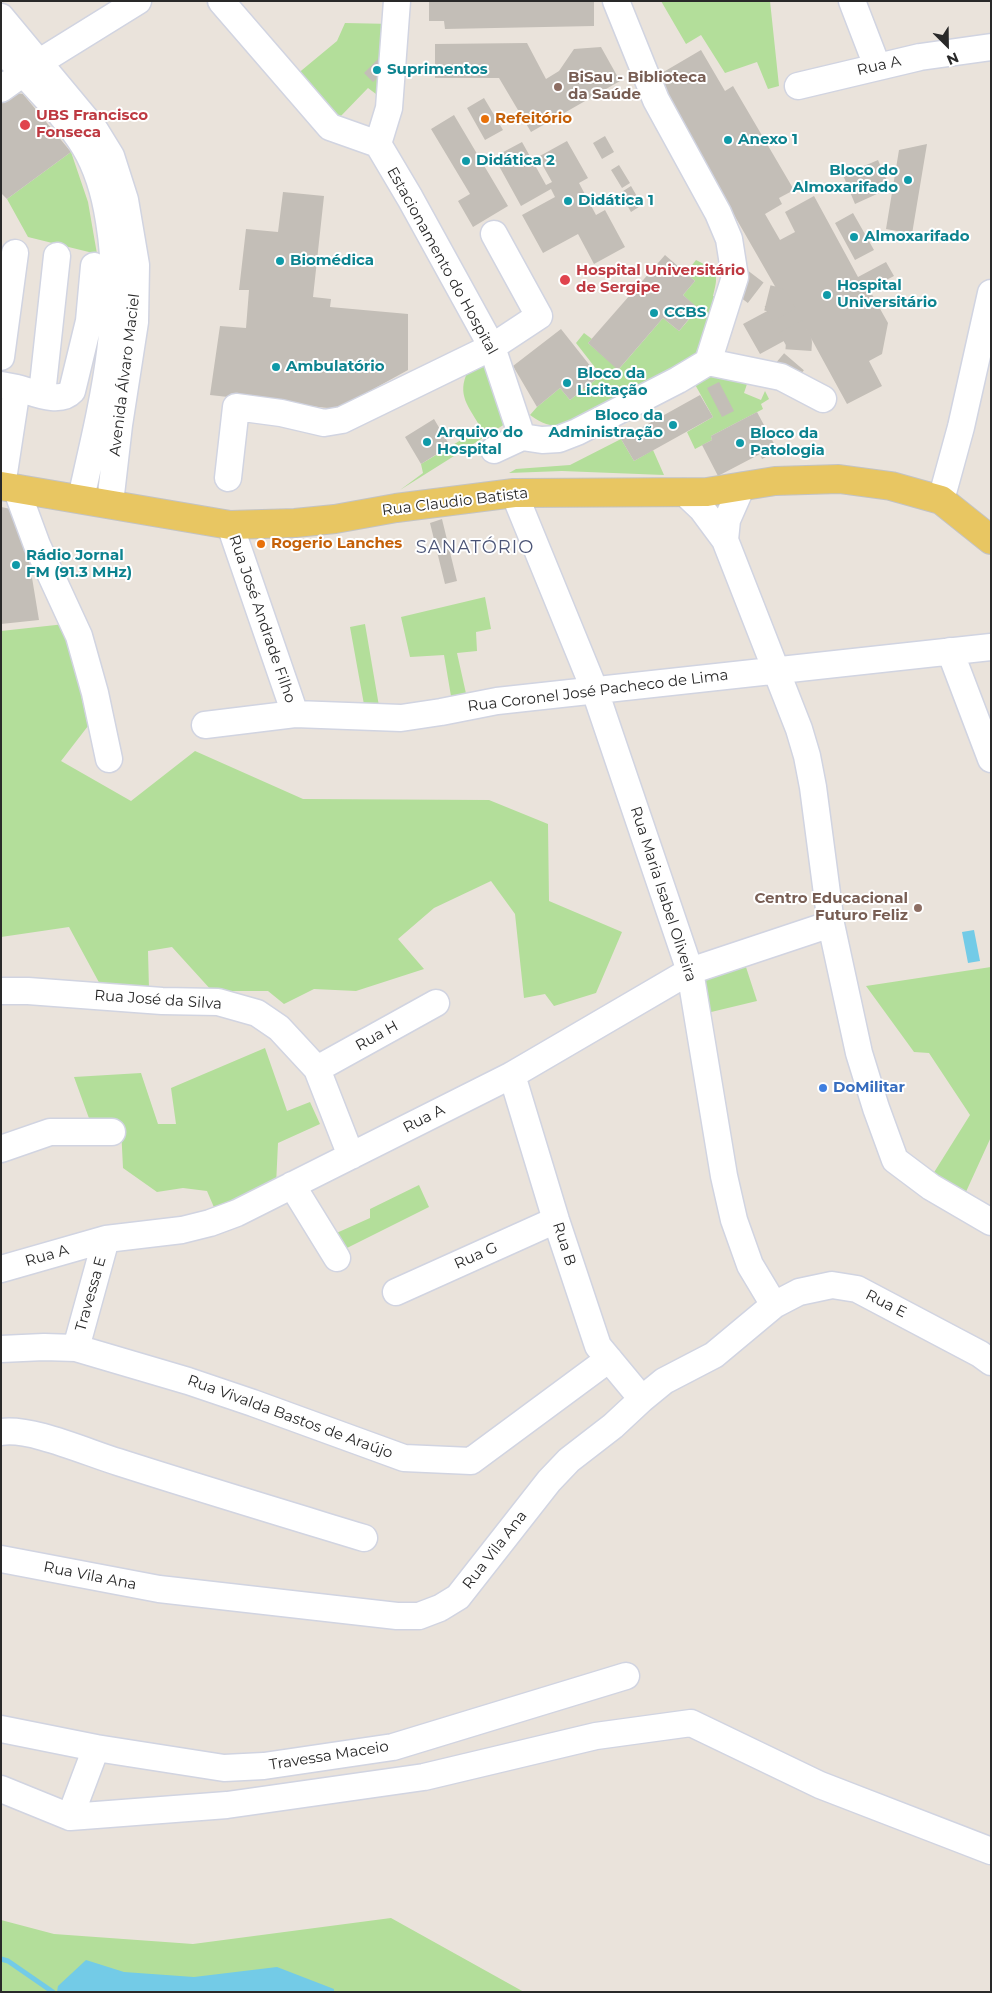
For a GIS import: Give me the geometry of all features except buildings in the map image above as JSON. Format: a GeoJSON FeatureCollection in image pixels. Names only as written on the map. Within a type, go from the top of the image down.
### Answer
{"type":"FeatureCollection","features":[{"type":"Feature","properties":{"kind":"main road","name":"Rua Claudio Batista"},"geometry":{"type":"LineString","coordinates":[[6,487],[81,498],[230,525],[295,523],[335,519],[396,508],[514,493],[707,492],[775,481],[839,479],[891,486],[945,503]]}},
{"type":"Feature","properties":{"kind":"main road"},"geometry":{"type":"LineString","coordinates":[[945,503],[991,540]]}},
{"type":"Feature","properties":{"kind":"street"},"geometry":{"type":"LineString","coordinates":[[1,89],[30,68],[138,1]]}},
{"type":"Feature","properties":{"kind":"street"},"geometry":{"type":"LineString","coordinates":[[221,1],[330,128],[378,144],[389,108],[396,1]]}},
{"type":"Feature","properties":{"kind":"street"},"geometry":{"type":"LineString","coordinates":[[494,450],[522,436],[542,440],[559,439],[577,432],[678,380],[708,362],[735,277],[729,239],[718,213],[656,100],[616,1]]}},
{"type":"Feature","properties":{"kind":"street"},"geometry":{"type":"LineString","coordinates":[[852,1],[877,66]]}},
{"type":"Feature","properties":{"kind":"street","name":"Avenida Álvaro Maciel"},"geometry":{"type":"LineString","coordinates":[[1,17],[30,68],[60,101],[95,130],[111,156],[125,200],[136,265],[135,322],[119,425],[110,503]]}},
{"type":"Feature","properties":{"kind":"street","name":"Rua A"},"geometry":{"type":"LineString","coordinates":[[798,86],[920,57],[991,47]]}},
{"type":"Feature","properties":{"kind":"street","name":"Avenida Álvaro Maciel"},"geometry":{"type":"LineString","coordinates":[[1,48],[30,68]]}},
{"type":"Feature","properties":{"kind":"street","name":"Avenida Álvaro Maciel"},"geometry":{"type":"LineString","coordinates":[[60,101],[74,132],[85,148],[105,194],[115,276],[114,326],[111,354],[81,498]]}},
{"type":"Feature","properties":{"kind":"street","name":"Estacionamento do Hospital"},"geometry":{"type":"LineString","coordinates":[[378,144],[492,347],[522,436]]}},
{"type":"Feature","properties":{"kind":"street"},"geometry":{"type":"LineString","coordinates":[[228,478],[236,407],[281,413],[324,423],[342,420],[492,347],[539,316],[494,234]]}},
{"type":"Feature","properties":{"kind":"street"},"geometry":{"type":"LineString","coordinates":[[1,357],[16,253]]}},
{"type":"Feature","properties":{"kind":"street"},"geometry":{"type":"LineString","coordinates":[[42,394],[57,256]]}},
{"type":"Feature","properties":{"kind":"street"},"geometry":{"type":"LineString","coordinates":[[94,266],[89,321],[74,389],[68,395],[54,398],[9,386],[6,487],[37,545],[79,636],[95,693],[109,759]]}},
{"type":"Feature","properties":{"kind":"street"},"geometry":{"type":"LineString","coordinates":[[945,503],[991,293]]}},
{"type":"Feature","properties":{"kind":"street"},"geometry":{"type":"LineString","coordinates":[[945,503],[972,432],[991,357]]}},
{"type":"Feature","properties":{"kind":"street"},"geometry":{"type":"LineString","coordinates":[[708,362],[781,377],[823,399]]}},
{"type":"Feature","properties":{"kind":"street"},"geometry":{"type":"LineString","coordinates":[[725,540],[727,520],[742,486]]}},
{"type":"Feature","properties":{"kind":"street"},"geometry":{"type":"LineString","coordinates":[[684,492],[702,509],[725,540],[799,729],[807,756],[822,849],[830,924],[859,1053],[895,1160],[930,1187],[991,1222]]}},
{"type":"Feature","properties":{"kind":"street","name":"Rua Maria Isabel Oliveira"},"geometry":{"type":"LineString","coordinates":[[514,493],[595,691],[690,971],[724,1176],[734,1220],[750,1265],[774,1305]]}},
{"type":"Feature","properties":{"kind":"street","name":"Rua José Andrade Filho"},"geometry":{"type":"LineString","coordinates":[[230,525],[294,714]]}},
{"type":"Feature","properties":{"kind":"street","name":"Rua Coronel José Pacheco de Lima"},"geometry":{"type":"LineString","coordinates":[[205,724],[294,714],[401,718],[433,714],[496,701],[991,647]]}},
{"type":"Feature","properties":{"kind":"street"},"geometry":{"type":"LineString","coordinates":[[950,651],[991,759]]}},
{"type":"Feature","properties":{"kind":"street","name":"Rua A"},"geometry":{"type":"LineString","coordinates":[[1,1269],[106,1239],[182,1230],[210,1223],[237,1212],[512,1076],[690,971],[830,924]]}},
{"type":"Feature","properties":{"kind":"street","name":"Rua José da Silva"},"geometry":{"type":"LineString","coordinates":[[1,991],[28,991],[162,1001],[218,1002],[257,1013],[279,1028],[318,1070],[351,1156]]}},
{"type":"Feature","properties":{"kind":"street","name":"Rua H"},"geometry":{"type":"LineString","coordinates":[[318,1070],[436,1003]]}},
{"type":"Feature","properties":{"kind":"street","name":"Rua B"},"geometry":{"type":"LineString","coordinates":[[512,1076],[556,1220],[598,1346],[642,1398]]}},
{"type":"Feature","properties":{"kind":"street"},"geometry":{"type":"LineString","coordinates":[[1,1149],[50,1132],[112,1132]]}},
{"type":"Feature","properties":{"kind":"street"},"geometry":{"type":"LineString","coordinates":[[292,1185],[337,1258]]}},
{"type":"Feature","properties":{"kind":"street","name":"Rua G"},"geometry":{"type":"LineString","coordinates":[[396,1292],[556,1220]]}},
{"type":"Feature","properties":{"kind":"street","name":"Travessa E"},"geometry":{"type":"LineString","coordinates":[[76,1348],[106,1239]]}},
{"type":"Feature","properties":{"kind":"street","name":"Rua E"},"geometry":{"type":"LineString","coordinates":[[774,1305],[799,1292],[814,1287],[832,1284],[857,1289],[980,1354],[991,1362]]}},
{"type":"Feature","properties":{"kind":"street","name":"Rua Vila Ana"},"geometry":{"type":"LineString","coordinates":[[1,1559],[159,1589],[397,1616],[419,1616],[440,1608],[464,1591],[549,1481],[569,1460],[613,1426],[642,1398],[669,1378],[714,1355],[774,1305]]}},
{"type":"Feature","properties":{"kind":"street","name":"Rua Vivalda Bastos de Araújo"},"geometry":{"type":"LineString","coordinates":[[1,1349],[76,1348],[244,1399],[404,1458],[471,1461],[609,1359]]}},
{"type":"Feature","properties":{"kind":"street"},"geometry":{"type":"LineString","coordinates":[[1,1432],[8,1431],[44,1437],[118,1462],[364,1538]]}},
{"type":"Feature","properties":{"kind":"street","name":"Travessa Maceio"},"geometry":{"type":"LineString","coordinates":[[1,1729],[96,1748],[224,1768],[264,1766],[394,1747],[626,1676]]}},
{"type":"Feature","properties":{"kind":"street"},"geometry":{"type":"LineString","coordinates":[[1,1789],[70,1817],[227,1805],[424,1777],[596,1736],[691,1723],[820,1785],[991,1851]]}},
{"type":"Feature","properties":{"kind":"street"},"geometry":{"type":"LineString","coordinates":[[70,1817],[96,1748]]}},
{"type":"Feature","properties":{"kind":"green space"},"geometry":{"type":"Polygon","coordinates":[[[661,1],[770,1],[779,86],[768,89],[757,62],[725,73],[701,35],[686,44],[661,1]]]}},
{"type":"Feature","properties":{"kind":"green space"},"geometry":{"type":"Polygon","coordinates":[[[345,23],[393,24],[389,76],[376,94],[368,88],[339,118],[296,75],[337,41],[345,23]]]}},
{"type":"Feature","properties":{"kind":"green space"},"geometry":{"type":"Polygon","coordinates":[[[71,152],[88,202],[97,254],[28,237],[7,199],[71,152]]]}},
{"type":"Feature","properties":{"kind":"green space"},"geometry":{"type":"Polygon","coordinates":[[[696,260],[713,270],[716,282],[713,296],[720,298],[699,354],[564,426],[546,424],[530,415],[560,388],[570,400],[599,377],[597,370],[576,343],[584,333],[592,339],[588,343],[619,369],[663,318],[679,331],[698,309],[683,295],[695,281],[686,273],[696,260]]]}},
{"type":"Feature","properties":{"kind":"green space"},"geometry":{"type":"Polygon","coordinates":[[[480,366],[485,367],[505,424],[400,490],[423,473],[421,464],[481,428],[468,407],[463,387],[468,371],[480,366]]]}},
{"type":"Feature","properties":{"kind":"green space"},"geometry":{"type":"Polygon","coordinates":[[[705,374],[748,381],[744,393],[761,400],[765,391],[769,399],[761,404],[763,409],[711,436],[712,440],[695,449],[687,432],[713,417],[692,379],[705,374]]]}},
{"type":"Feature","properties":{"kind":"green space"},"geometry":{"type":"Polygon","coordinates":[[[621,439],[634,461],[653,450],[664,475],[562,471],[509,473],[516,469],[570,465],[621,439]]]}},
{"type":"Feature","properties":{"kind":"green space"},"geometry":{"type":"Polygon","coordinates":[[[485,597],[491,629],[476,632],[477,651],[457,653],[467,698],[452,702],[444,655],[410,657],[401,617],[485,597]]]}},
{"type":"Feature","properties":{"kind":"green space"},"geometry":{"type":"Polygon","coordinates":[[[65,624],[88,726],[61,761],[131,801],[195,751],[303,799],[489,800],[548,824],[549,901],[622,932],[596,993],[554,1006],[545,994],[524,998],[515,914],[491,881],[434,908],[398,939],[424,969],[356,991],[314,989],[284,1004],[268,991],[212,991],[172,947],[148,951],[149,989],[102,988],[69,927],[1,937],[1,631],[65,624]]]}},
{"type":"Feature","properties":{"kind":"green space"},"geometry":{"type":"Polygon","coordinates":[[[365,624],[380,712],[365,710],[350,627],[365,624]]]}},
{"type":"Feature","properties":{"kind":"green space"},"geometry":{"type":"Polygon","coordinates":[[[745,964],[757,1001],[707,1013],[701,981],[745,964]]]}},
{"type":"Feature","properties":{"kind":"green space"},"geometry":{"type":"Polygon","coordinates":[[[991,967],[991,1137],[965,1194],[933,1174],[970,1115],[929,1053],[914,1052],[866,986],[991,967]]]}},
{"type":"Feature","properties":{"kind":"green space"},"geometry":{"type":"Polygon","coordinates":[[[265,1048],[287,1111],[310,1102],[320,1124],[278,1143],[276,1185],[216,1212],[207,1191],[183,1188],[157,1192],[123,1168],[121,1127],[90,1121],[74,1077],[141,1073],[158,1124],[176,1124],[171,1088],[265,1048]]]}},
{"type":"Feature","properties":{"kind":"green space"},"geometry":{"type":"Polygon","coordinates":[[[419,1185],[429,1207],[341,1251],[332,1235],[370,1218],[370,1209],[419,1185]]]}},
{"type":"Feature","properties":{"kind":"green space"},"geometry":{"type":"Polygon","coordinates":[[[391,1918],[524,1992],[1,1992],[1,1920],[54,1934],[193,1944],[391,1918]]]}},
{"type":"Feature","properties":{"kind":"water"},"geometry":{"type":"Polygon","coordinates":[[[974,930],[980,961],[968,963],[962,932],[974,930]]]}},
{"type":"Feature","properties":{"kind":"water"},"geometry":{"type":"Polygon","coordinates":[[[86,1960],[124,1972],[194,1977],[277,1967],[334,1989],[334,1992],[57,1992],[58,1986],[86,1960]]]}},
{"type":"Feature","properties":{"kind":"waterway"},"geometry":{"type":"LineString","coordinates":[[1,1959],[8,1961],[53,1992]]}},
{"type":"Feature","properties":{"kind":"tunnel"},"geometry":{"type":"LineString","coordinates":[[735,277],[760,296],[776,300],[799,342],[798,357],[781,377]]}},
{"type":"Feature","properties":{"kind":"place","name":"Suprimentos"},"geometry":{"type":"Point","coordinates":[377,70]}},
{"type":"Feature","properties":{"kind":"place","name":"BiSau - Biblioteca da Saúde"},"geometry":{"type":"Point","coordinates":[558,87]}},
{"type":"Feature","properties":{"kind":"place","name":"Refeitório"},"geometry":{"type":"Point","coordinates":[485,119]}},
{"type":"Feature","properties":{"kind":"place","name":"UBS Francisco Fonseca"},"geometry":{"type":"Point","coordinates":[25,125]}},
{"type":"Feature","properties":{"kind":"place","name":"Anexo 1"},"geometry":{"type":"Point","coordinates":[728,140]}},
{"type":"Feature","properties":{"kind":"place","name":"Didática 2"},"geometry":{"type":"Point","coordinates":[466,161]}},
{"type":"Feature","properties":{"kind":"place","name":"Bloco do Almoxarifado"},"geometry":{"type":"Point","coordinates":[908,180]}},
{"type":"Feature","properties":{"kind":"place","name":"Didática 1"},"geometry":{"type":"Point","coordinates":[568,201]}},
{"type":"Feature","properties":{"kind":"place","name":"Almoxarifado"},"geometry":{"type":"Point","coordinates":[854,237]}},
{"type":"Feature","properties":{"kind":"place","name":"Biomédica"},"geometry":{"type":"Point","coordinates":[280,261]}},
{"type":"Feature","properties":{"kind":"place","name":"Hospital Universitário de Sergipe"},"geometry":{"type":"Point","coordinates":[565,280]}},
{"type":"Feature","properties":{"kind":"place","name":"Hospital Universitário"},"geometry":{"type":"Point","coordinates":[827,295]}},
{"type":"Feature","properties":{"kind":"place","name":"CCBS"},"geometry":{"type":"Point","coordinates":[654,313]}},
{"type":"Feature","properties":{"kind":"place","name":"Ambulatório"},"geometry":{"type":"Point","coordinates":[276,367]}},
{"type":"Feature","properties":{"kind":"place","name":"Bloco da Licitação"},"geometry":{"type":"Point","coordinates":[567,383]}},
{"type":"Feature","properties":{"kind":"place","name":"Bloco da Administração"},"geometry":{"type":"Point","coordinates":[673,425]}},
{"type":"Feature","properties":{"kind":"place","name":"Arquivo do Hospital"},"geometry":{"type":"Point","coordinates":[427,442]}},
{"type":"Feature","properties":{"kind":"place","name":"Bloco da Patologia"},"geometry":{"type":"Point","coordinates":[740,443]}},
{"type":"Feature","properties":{"kind":"place","name":"Rogerio Lanches"},"geometry":{"type":"Point","coordinates":[261,544]}},
{"type":"Feature","properties":{"kind":"place","name":"Rádio Jornal FM (91.3 MHz)"},"geometry":{"type":"Point","coordinates":[16,565]}},
{"type":"Feature","properties":{"kind":"place","name":"Centro Educacional Futuro Feliz"},"geometry":{"type":"Point","coordinates":[918,908]}},
{"type":"Feature","properties":{"kind":"place","name":"DoMilitar"},"geometry":{"type":"Point","coordinates":[823,1088]}},
{"type":"Feature","properties":{"kind":"district","name":"SANATÓRIO"},"geometry":{"type":"Point","coordinates":[475,548]}}]}
